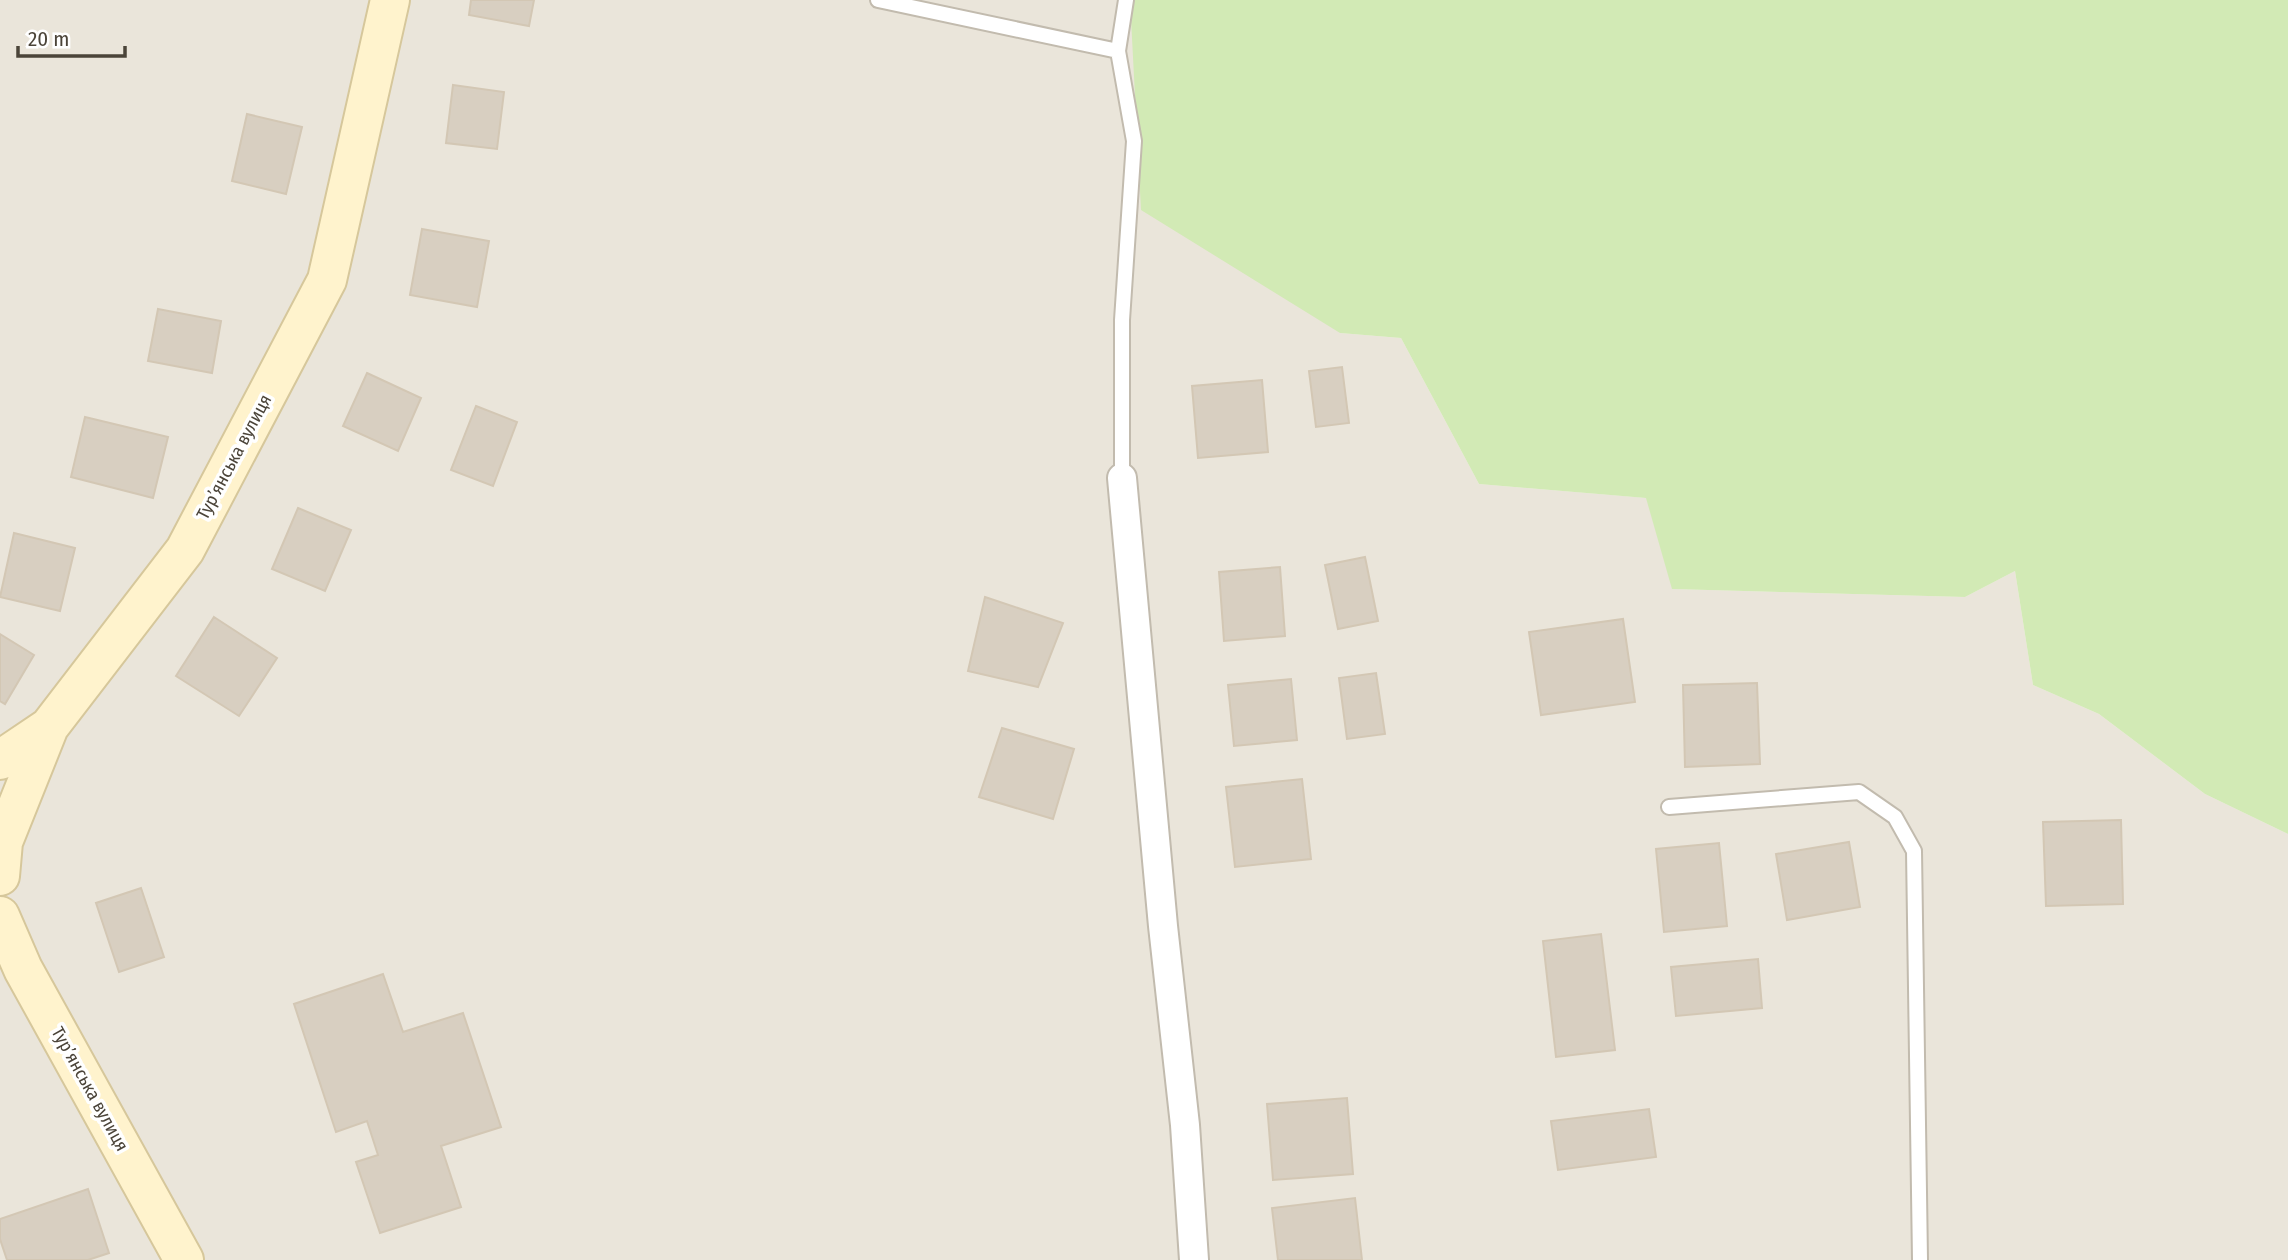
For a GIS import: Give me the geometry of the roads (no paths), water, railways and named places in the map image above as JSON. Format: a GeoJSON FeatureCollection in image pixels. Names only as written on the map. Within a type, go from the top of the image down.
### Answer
{"type":"FeatureCollection","features":[{"type":"Feature","properties":{"kind":"street","name":"Турʼянська вулиця"},"geometry":{"type":"LineString","coordinates":[[0,876],[3,842],[49,727],[185,550],[327,280],[390,0]]}},
{"type":"Feature","properties":{"kind":"street"},"geometry":{"type":"LineString","coordinates":[[1122,478],[1163,926],[1185,1125],[1194,1260]]}},
{"type":"Feature","properties":{"kind":"street"},"geometry":{"type":"LineString","coordinates":[[0,760],[49,727]]}},
{"type":"Feature","properties":{"kind":"street","name":"Турʼянська вулиця"},"geometry":{"type":"LineString","coordinates":[[0,916],[23,969],[184,1260]]}},
{"type":"Feature","properties":{"kind":"lane"},"geometry":{"type":"LineString","coordinates":[[878,0],[1118,51]]}},
{"type":"Feature","properties":{"kind":"lane"},"geometry":{"type":"LineString","coordinates":[[1122,478],[1122,320],[1134,141],[1118,51],[1126,0]]}},
{"type":"Feature","properties":{"kind":"lane"},"geometry":{"type":"LineString","coordinates":[[1669,807],[1859,792],[1895,817],[1908,840],[1914,851],[1920,1260]]}}]}
